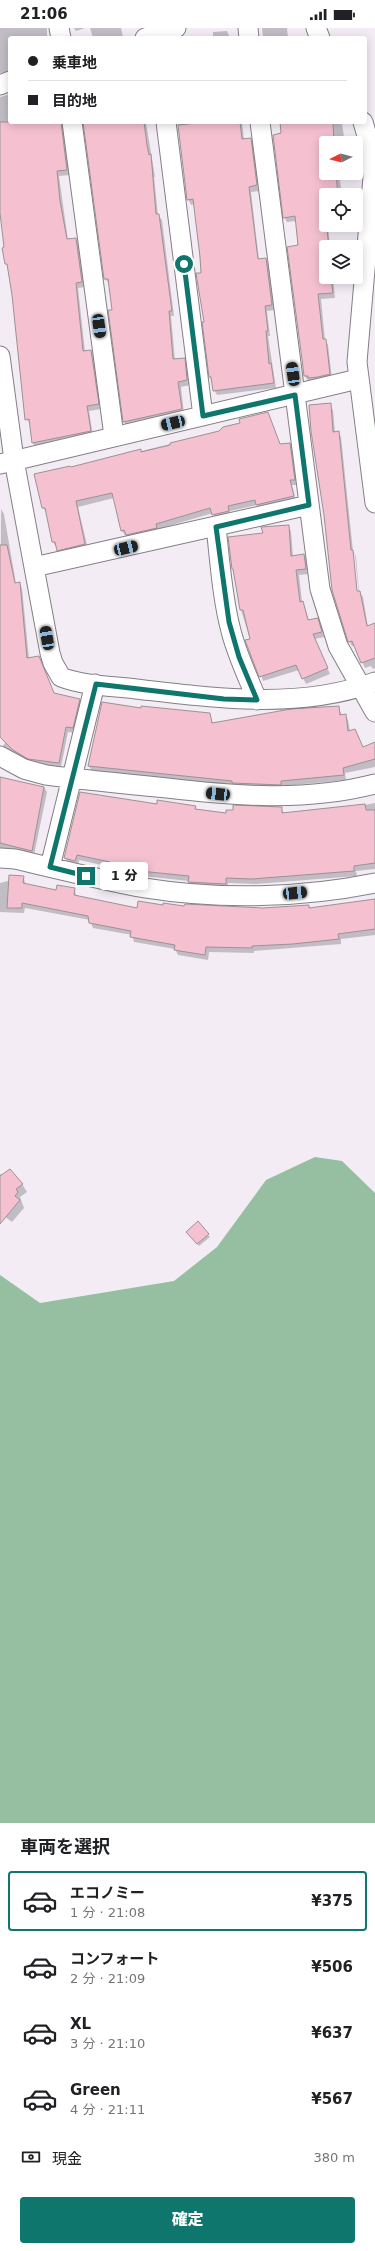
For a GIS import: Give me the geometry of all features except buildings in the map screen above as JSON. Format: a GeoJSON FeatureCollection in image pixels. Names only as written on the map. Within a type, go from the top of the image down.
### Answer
{"type":"FeatureCollection","features":[{"type":"Feature","properties":{"kind":"street"},"geometry":{"type":"LineString","coordinates":[[155,36],[176,28]]}},
{"type":"Feature","properties":{"kind":"street"},"geometry":{"type":"LineString","coordinates":[[72,124],[114,436]]}},
{"type":"Feature","properties":{"kind":"street"},"geometry":{"type":"LineString","coordinates":[[166,124],[203,416]]}},
{"type":"Feature","properties":{"kind":"street"},"geometry":{"type":"LineString","coordinates":[[260,124],[317,567],[325,608],[338,646],[368,685],[375,712]]}},
{"type":"Feature","properties":{"kind":"street"},"geometry":{"type":"LineString","coordinates":[[364,124],[370,146],[374,177],[357,362],[375,503]]}},
{"type":"Feature","properties":{"kind":"street"},"geometry":{"type":"LineString","coordinates":[[0,356],[7,462],[34,567],[50,653],[57,672],[61,677],[96,684],[224,699],[257,700],[302,697],[368,685]]}},
{"type":"Feature","properties":{"kind":"street"},"geometry":{"type":"LineString","coordinates":[[7,462],[358,379]]}},
{"type":"Feature","properties":{"kind":"street"},"geometry":{"type":"LineString","coordinates":[[34,567],[309,505]]}},
{"type":"Feature","properties":{"kind":"street"},"geometry":{"type":"LineString","coordinates":[[216,527],[224,596],[231,632],[239,657],[257,700]]}},
{"type":"Feature","properties":{"kind":"street"},"geometry":{"type":"LineString","coordinates":[[50,867],[96,684]]}},
{"type":"Feature","properties":{"kind":"street"},"geometry":{"type":"LineString","coordinates":[[0,756],[24,769],[46,775],[248,797],[296,796],[343,791],[375,784]]}},
{"type":"Feature","properties":{"kind":"street"},"geometry":{"type":"LineString","coordinates":[[0,858],[147,888],[201,894],[295,893],[375,883]]}},
{"type":"Feature","properties":{"kind":"green space"},"geometry":{"type":"Polygon","coordinates":[[[315,1157],[342,1161],[375,1193],[375,1823],[0,1823],[0,1275],[40,1303],[174,1281],[217,1247],[266,1180],[315,1157]]]}},
{"type":"Feature","properties":{"kind":"route"},"geometry":{"type":"LineString","coordinates":[[86,876],[50,867],[96,684],[224,699],[257,700],[239,657],[231,632],[224,596],[216,527],[309,505],[295,395],[203,416],[184,264]]}}]}
